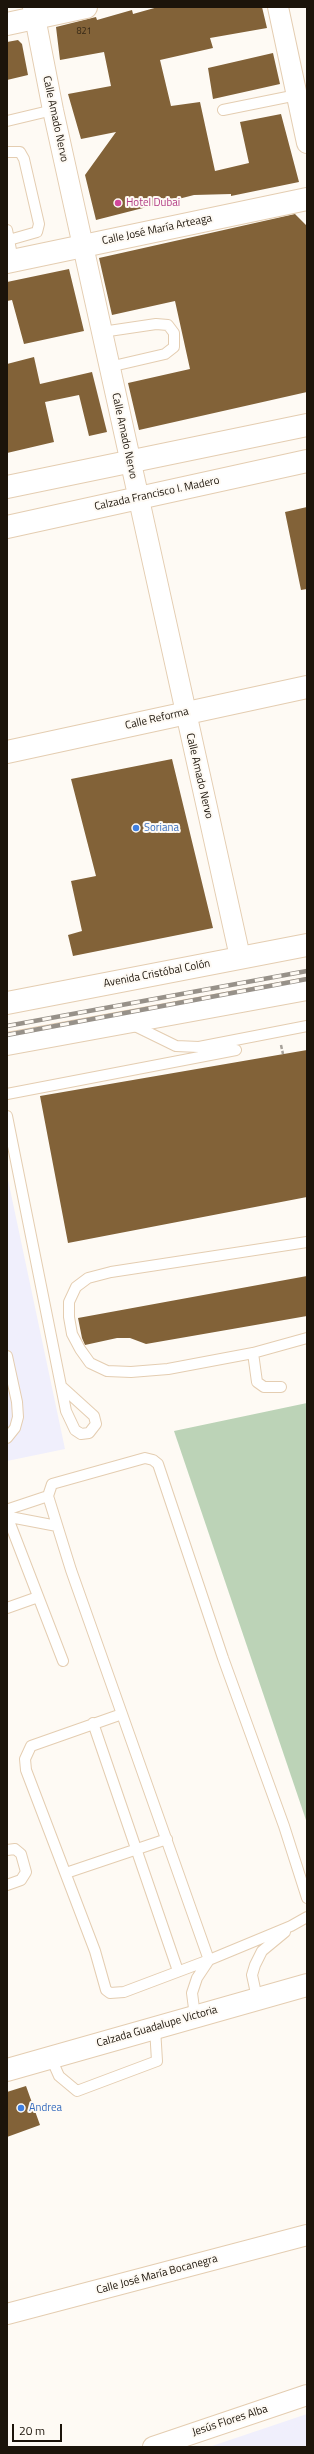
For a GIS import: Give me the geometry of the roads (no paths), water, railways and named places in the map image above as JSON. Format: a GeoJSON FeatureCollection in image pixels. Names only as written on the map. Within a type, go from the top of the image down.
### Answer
{"type":"FeatureCollection","features":[{"type":"Feature","properties":{"kind":"main road"},"geometry":{"type":"LineString","coordinates":[[7,24],[34,13],[86,7]]}},
{"type":"Feature","properties":{"kind":"main road","name":"Calle José María Arteaga"},"geometry":{"type":"LineString","coordinates":[[9,248],[83,246],[307,199]]}},
{"type":"Feature","properties":{"kind":"main road"},"geometry":{"type":"LineString","coordinates":[[7,486],[307,425]]}},
{"type":"Feature","properties":{"kind":"main road","name":"Calzada Francisco I. Madero"},"geometry":{"type":"LineString","coordinates":[[7,527],[307,461]]}},
{"type":"Feature","properties":{"kind":"main road","name":"Calle Reforma"},"geometry":{"type":"LineString","coordinates":[[7,752],[307,686]]}},
{"type":"Feature","properties":{"kind":"main road","name":"Avenida Cristóbal Colón"},"geometry":{"type":"LineString","coordinates":[[7,1003],[307,945]]}},
{"type":"Feature","properties":{"kind":"main road"},"geometry":{"type":"LineString","coordinates":[[7,1044],[307,988]]}},
{"type":"Feature","properties":{"kind":"main road","name":"Calzada Guadalupe Victoria"},"geometry":{"type":"LineString","coordinates":[[7,2070],[307,1984]]}},
{"type":"Feature","properties":{"kind":"street"},"geometry":{"type":"LineString","coordinates":[[278,7],[307,143]]}},
{"type":"Feature","properties":{"kind":"street","name":"Calle Amado Nervo"},"geometry":{"type":"LineString","coordinates":[[34,13],[53,110],[240,957]]}},
{"type":"Feature","properties":{"kind":"street","name":"Calle José María Bocanegra"},"geometry":{"type":"LineString","coordinates":[[7,2314],[307,2235]]}},
{"type":"Feature","properties":{"kind":"street","name":"Jesús Flores Alba"},"geometry":{"type":"LineString","coordinates":[[153,2447],[307,2396]]}},
{"type":"Feature","properties":{"kind":"lane"},"geometry":{"type":"LineString","coordinates":[[223,110],[297,95]]}},
{"type":"Feature","properties":{"kind":"lane"},"geometry":{"type":"LineString","coordinates":[[7,121],[53,110]]}},
{"type":"Feature","properties":{"kind":"lane"},"geometry":{"type":"LineString","coordinates":[[7,152],[20,152],[24,159],[39,224],[37,232],[9,248]]}},
{"type":"Feature","properties":{"kind":"lane"},"geometry":{"type":"LineString","coordinates":[[102,332],[156,324],[168,325],[174,333],[174,346],[165,354],[110,367]]}},
{"type":"Feature","properties":{"kind":"lane"},"geometry":{"type":"LineString","coordinates":[[128,1022],[176,1046],[199,1047],[307,1026]]}},
{"type":"Feature","properties":{"kind":"lane"},"geometry":{"type":"LineString","coordinates":[[7,1094],[236,1050]]}},
{"type":"Feature","properties":{"kind":"lane"},"geometry":{"type":"LineString","coordinates":[[7,1116],[62,1387]]}},
{"type":"Feature","properties":{"kind":"lane"},"geometry":{"type":"LineString","coordinates":[[307,1242],[111,1272],[88,1278],[76,1287],[69,1302],[72,1334],[80,1349],[90,1363],[107,1371],[131,1372],[168,1369],[253,1353],[307,1338]]}},
{"type":"Feature","properties":{"kind":"lane"},"geometry":{"type":"LineString","coordinates":[[253,1353],[257,1382],[264,1387],[281,1387]]}},
{"type":"Feature","properties":{"kind":"lane"},"geometry":{"type":"LineString","coordinates":[[7,1356],[17,1402],[18,1417],[15,1428],[7,1438]]}},
{"type":"Feature","properties":{"kind":"lane"},"geometry":{"type":"LineString","coordinates":[[209,1960],[57,1526],[48,1496],[52,1484],[145,1458],[154,1460],[158,1464],[223,1658],[284,1826],[307,1898]]}},
{"type":"Feature","properties":{"kind":"lane"},"geometry":{"type":"LineString","coordinates":[[8,1516],[48,1496]]}},
{"type":"Feature","properties":{"kind":"lane"},"geometry":{"type":"LineString","coordinates":[[8,1516],[57,1526]]}},
{"type":"Feature","properties":{"kind":"lane"},"geometry":{"type":"LineString","coordinates":[[8,1516],[64,1661]]}},
{"type":"Feature","properties":{"kind":"lane"},"geometry":{"type":"LineString","coordinates":[[7,1608],[38,1597]]}},
{"type":"Feature","properties":{"kind":"lane"},"geometry":{"type":"LineString","coordinates":[[122,1714],[39,1742],[31,1746],[25,1759],[26,1770],[95,1951],[106,1990],[110,1993],[124,1992],[209,1960],[291,1926],[307,1917]]}},
{"type":"Feature","properties":{"kind":"lane"},"geometry":{"type":"LineString","coordinates":[[93,1724],[178,1971]]}},
{"type":"Feature","properties":{"kind":"lane"},"geometry":{"type":"LineString","coordinates":[[66,1873],[166,1839]]}},
{"type":"Feature","properties":{"kind":"lane"},"geometry":{"type":"LineString","coordinates":[[7,1850],[15,1849],[21,1854],[26,1872],[21,1880],[7,1885]]}},
{"type":"Feature","properties":{"kind":"lane"},"geometry":{"type":"LineString","coordinates":[[257,1998],[252,1975],[255,1965],[262,1951],[291,1926]]}},
{"type":"Feature","properties":{"kind":"lane"},"geometry":{"type":"LineString","coordinates":[[195,2016],[192,1993],[197,1978],[209,1960]]}},
{"type":"Feature","properties":{"kind":"lane"},"geometry":{"type":"LineString","coordinates":[[51,2058],[59,2076],[77,2092],[157,2061],[155,2028]]}},
{"type":"Feature","properties":{"kind":"railway"},"geometry":{"type":"LineString","coordinates":[[7,1026],[307,971]]}},
{"type":"Feature","properties":{"kind":"railway"},"geometry":{"type":"LineString","coordinates":[[7,1035],[307,979]]}},
{"type":"Feature","properties":{"kind":"place","name":"Hotel Dubai"},"geometry":{"type":"Point","coordinates":[118,203]}},
{"type":"Feature","properties":{"kind":"place","name":"Soriana"},"geometry":{"type":"Point","coordinates":[136,828]}},
{"type":"Feature","properties":{"kind":"place","name":"Andrea"},"geometry":{"type":"Point","coordinates":[21,2108]}}]}
